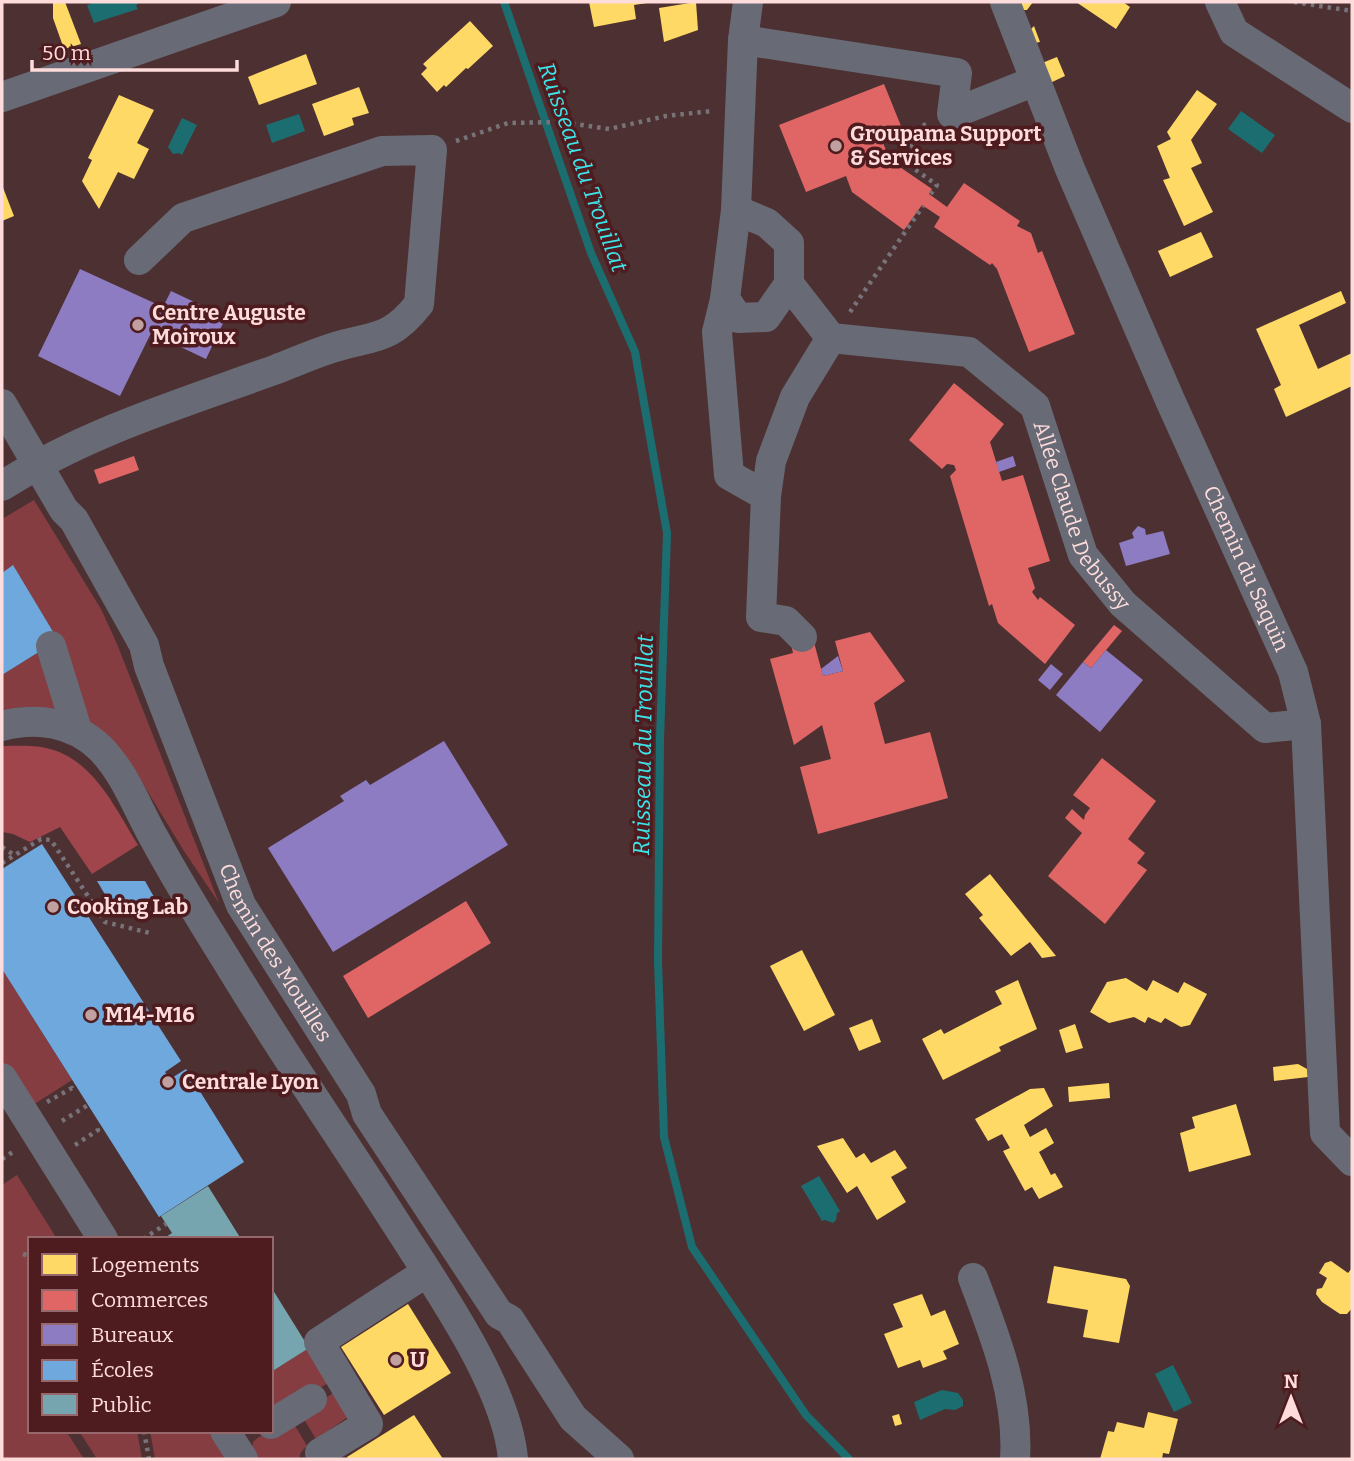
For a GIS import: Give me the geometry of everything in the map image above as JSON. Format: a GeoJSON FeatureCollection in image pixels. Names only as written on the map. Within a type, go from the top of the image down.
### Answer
{"type":"FeatureCollection","features":[{"type":"Feature","properties":{"kind":"street"},"geometry":{"type":"LineString","coordinates":[[2,97],[276,2]]}},
{"type":"Feature","properties":{"kind":"street"},"geometry":{"type":"LineString","coordinates":[[748,2],[743,40],[736,210],[725,299],[717,332],[729,475],[766,496]]}},
{"type":"Feature","properties":{"kind":"street","name":"Chemin du Saquin"},"geometry":{"type":"LineString","coordinates":[[1005,2],[1070,169],[1170,400],[1293,672],[1306,724],[1325,1133],[1352,1161]]}},
{"type":"Feature","properties":{"kind":"street"},"geometry":{"type":"LineString","coordinates":[[1220,2],[1234,32],[1352,108]]}},
{"type":"Feature","properties":{"kind":"street"},"geometry":{"type":"LineString","coordinates":[[743,40],[957,73],[952,114],[1035,81]]}},
{"type":"Feature","properties":{"kind":"street"},"geometry":{"type":"LineString","coordinates":[[2,486],[64,450],[121,426],[332,348],[385,335],[405,321],[419,304],[432,150],[382,151],[183,218],[139,260]]}},
{"type":"Feature","properties":{"kind":"street"},"geometry":{"type":"LineString","coordinates":[[725,299],[738,318],[766,317],[789,284],[789,243],[767,223],[736,210]]}},
{"type":"Feature","properties":{"kind":"street"},"geometry":{"type":"LineString","coordinates":[[789,284],[831,338],[795,397],[771,461],[766,496],[761,617],[786,621],[802,637]]}},
{"type":"Feature","properties":{"kind":"street","name":"Allée Claude Debussy"},"geometry":{"type":"LineString","coordinates":[[831,338],[969,352],[1035,406],[1083,555],[1123,604],[1265,728],[1306,724]]}},
{"type":"Feature","properties":{"kind":"street","name":"Chemin des Mouilles"},"geometry":{"type":"LineString","coordinates":[[2,404],[64,510],[74,520],[144,645],[149,666],[232,887],[361,1094],[368,1114],[499,1314],[510,1320],[573,1418],[619,1459]]}},
{"type":"Feature","properties":{"kind":"street"},"geometry":{"type":"LineString","coordinates":[[51,646],[77,730]]}},
{"type":"Feature","properties":{"kind":"street"},"geometry":{"type":"LineString","coordinates":[[2,726],[20,721],[39,722],[77,730],[100,748],[118,771],[154,839],[228,963],[427,1272],[472,1348],[505,1419],[513,1459]]}},
{"type":"Feature","properties":{"kind":"street"},"geometry":{"type":"LineString","coordinates":[[228,963],[264,941]]}},
{"type":"Feature","properties":{"kind":"street"},"geometry":{"type":"LineString","coordinates":[[2,1077],[102,1237]]}},
{"type":"Feature","properties":{"kind":"street"},"geometry":{"type":"LineString","coordinates":[[2,1117],[38,1136]]}},
{"type":"Feature","properties":{"kind":"street"},"geometry":{"type":"LineString","coordinates":[[324,1459],[320,1453],[368,1424],[318,1342],[427,1272]]}},
{"type":"Feature","properties":{"kind":"street"},"geometry":{"type":"LineString","coordinates":[[973,1278],[1002,1357],[1016,1437],[1014,1459]]}},
{"type":"Feature","properties":{"kind":"street"},"geometry":{"type":"LineString","coordinates":[[273,1423],[312,1399]]}},
{"type":"Feature","properties":{"kind":"path"},"geometry":{"type":"LineString","coordinates":[[1294,2],[1352,11]]}},
{"type":"Feature","properties":{"kind":"path"},"geometry":{"type":"LineString","coordinates":[[432,150],[508,123],[561,122],[609,129],[666,116],[740,107]]}},
{"type":"Feature","properties":{"kind":"path"},"geometry":{"type":"LineString","coordinates":[[930,195],[937,186],[903,161],[922,126],[952,114]]}},
{"type":"Feature","properties":{"kind":"path"},"geometry":{"type":"LineString","coordinates":[[831,338],[923,205]]}},
{"type":"Feature","properties":{"kind":"path"},"geometry":{"type":"LineString","coordinates":[[2,863],[41,839],[51,840],[105,922],[150,933]]}},
{"type":"Feature","properties":{"kind":"path"},"geometry":{"type":"LineString","coordinates":[[2,847],[14,855]]}},
{"type":"Feature","properties":{"kind":"path"},"geometry":{"type":"LineString","coordinates":[[146,1237],[166,1224]]}},
{"type":"Feature","properties":{"kind":"path"},"geometry":{"type":"LineString","coordinates":[[23,1254],[28,1255]]}},
{"type":"Feature","properties":{"kind":"path"},"geometry":{"type":"LineString","coordinates":[[144,1433],[149,1459]]}},
{"type":"Feature","properties":{"kind":"shaded area"},"geometry":{"type":"Polygon","coordinates":[[[34,500],[101,609],[219,903],[143,784],[88,723],[58,640],[13,566],[2,573],[2,519],[34,500]]]}},
{"type":"Feature","properties":{"kind":"shaded area"},"geometry":{"type":"Polygon","coordinates":[[[42,650],[59,711],[24,707],[2,712],[2,675],[42,650]]]}},
{"type":"Feature","properties":{"kind":"shaded area"},"geometry":{"type":"Polygon","coordinates":[[[2,746],[46,748],[77,762],[101,786],[138,845],[92,874],[60,827],[30,842],[2,832],[2,746]]]}},
{"type":"Feature","properties":{"kind":"shaded area"},"geometry":{"type":"Polygon","coordinates":[[[2,969],[72,1080],[36,1103],[31,1103],[26,1098],[2,1060],[2,969]]]}},
{"type":"Feature","properties":{"kind":"shaded area"},"geometry":{"type":"Polygon","coordinates":[[[17,1175],[56,1237],[28,1237],[28,1433],[67,1433],[84,1459],[2,1459],[2,1185],[17,1175]]]}},
{"type":"Feature","properties":{"kind":"shaded area"},"geometry":{"type":"Polygon","coordinates":[[[309,1348],[330,1382],[290,1405],[273,1410],[273,1371],[309,1348]]]}},
{"type":"Feature","properties":{"kind":"shaded area"},"geometry":{"type":"Polygon","coordinates":[[[338,1390],[348,1417],[316,1439],[301,1414],[338,1390]]]}},
{"type":"Feature","properties":{"kind":"shaded area"},"geometry":{"type":"Polygon","coordinates":[[[294,1424],[307,1446],[299,1459],[255,1459],[253,1442],[277,1429],[294,1424]]]}},
{"type":"Feature","properties":{"kind":"shaded area"},"geometry":{"type":"Polygon","coordinates":[[[80,1433],[137,1433],[142,1459],[97,1459],[80,1433]]]}},
{"type":"Feature","properties":{"kind":"shaded area"},"geometry":{"type":"Polygon","coordinates":[[[150,1433],[214,1433],[231,1459],[155,1459],[150,1433]]]}},
{"type":"Feature","properties":{"kind":"water"},"geometry":{"type":"Polygon","coordinates":[[[96,2],[139,2],[136,6],[138,9],[94,23],[87,5],[96,2]]]}},
{"type":"Feature","properties":{"kind":"water"},"geometry":{"type":"Polygon","coordinates":[[[1241,111],[1275,135],[1262,153],[1228,129],[1241,111]]]}},
{"type":"Feature","properties":{"kind":"water"},"geometry":{"type":"Polygon","coordinates":[[[299,114],[305,131],[272,143],[266,125],[299,114]]]}},
{"type":"Feature","properties":{"kind":"water"},"geometry":{"type":"Polygon","coordinates":[[[182,118],[197,125],[182,155],[173,154],[168,147],[182,118]]]}},
{"type":"Feature","properties":{"kind":"water"},"geometry":{"type":"Polygon","coordinates":[[[819,1176],[840,1211],[833,1223],[822,1221],[801,1186],[819,1176]]]}},
{"type":"Feature","properties":{"kind":"water"},"geometry":{"type":"Polygon","coordinates":[[[1173,1365],[1192,1403],[1174,1412],[1155,1374],[1173,1365]]]}},
{"type":"Feature","properties":{"kind":"water"},"geometry":{"type":"Polygon","coordinates":[[[942,1390],[958,1393],[963,1400],[963,1406],[955,1410],[945,1409],[920,1420],[914,1402],[942,1390]]]}},
{"type":"Feature","properties":{"kind":"building: Logements"},"geometry":{"type":"Polygon","coordinates":[[[53,2],[65,2],[81,44],[64,49],[53,18],[53,2]]]}},
{"type":"Feature","properties":{"kind":"building: Logements"},"geometry":{"type":"Polygon","coordinates":[[[589,2],[647,3],[634,5],[636,19],[594,27],[589,2]]]}},
{"type":"Feature","properties":{"kind":"building: Logements"},"geometry":{"type":"Polygon","coordinates":[[[696,2],[698,30],[664,42],[659,8],[696,2]]]}},
{"type":"Feature","properties":{"kind":"building: Logements"},"geometry":{"type":"Polygon","coordinates":[[[1021,2],[1033,2],[1027,10],[1023,10],[1021,2]]]}},
{"type":"Feature","properties":{"kind":"building: Logements"},"geometry":{"type":"Polygon","coordinates":[[[1076,2],[1123,2],[1130,7],[1116,29],[1076,2]]]}},
{"type":"Feature","properties":{"kind":"building: Logements"},"geometry":{"type":"Polygon","coordinates":[[[470,21],[493,46],[437,92],[421,74],[427,68],[423,64],[470,21]]]}},
{"type":"Feature","properties":{"kind":"building: Logements"},"geometry":{"type":"Polygon","coordinates":[[[1034,26],[1040,42],[1035,43],[1029,31],[1034,26]]]}},
{"type":"Feature","properties":{"kind":"building: Logements"},"geometry":{"type":"Polygon","coordinates":[[[306,54],[317,84],[259,105],[248,77],[306,54]]]}},
{"type":"Feature","properties":{"kind":"building: Logements"},"geometry":{"type":"Polygon","coordinates":[[[1057,57],[1065,76],[1050,83],[1042,63],[1057,57]]]}},
{"type":"Feature","properties":{"kind":"building: Logements"},"geometry":{"type":"Polygon","coordinates":[[[359,87],[369,113],[352,118],[354,125],[324,136],[312,104],[359,87]]]}},
{"type":"Feature","properties":{"kind":"building: Logements"},"geometry":{"type":"Polygon","coordinates":[[[1197,90],[1217,104],[1191,140],[1202,163],[1191,168],[1213,212],[1184,226],[1163,180],[1170,178],[1157,146],[1171,139],[1167,132],[1197,90]]]}},
{"type":"Feature","properties":{"kind":"building: Logements"},"geometry":{"type":"Polygon","coordinates":[[[119,95],[154,110],[137,143],[149,149],[134,179],[118,172],[99,209],[82,181],[92,160],[88,158],[119,95]]]}},
{"type":"Feature","properties":{"kind":"building: Logements"},"geometry":{"type":"Polygon","coordinates":[[[2,185],[14,216],[2,221],[2,185]]]}},
{"type":"Feature","properties":{"kind":"building: Logements"},"geometry":{"type":"Polygon","coordinates":[[[1201,232],[1213,257],[1170,277],[1158,251],[1201,232]]]}},
{"type":"Feature","properties":{"kind":"building: Logements"},"geometry":{"type":"Polygon","coordinates":[[[1341,291],[1346,303],[1299,325],[1318,369],[1352,353],[1352,386],[1286,417],[1274,389],[1281,385],[1256,329],[1341,291]]]}},
{"type":"Feature","properties":{"kind":"building: Logements"},"geometry":{"type":"Polygon","coordinates":[[[990,874],[1056,956],[1042,958],[1030,942],[1011,956],[979,918],[983,915],[965,894],[990,874]]]}},
{"type":"Feature","properties":{"kind":"building: Logements"},"geometry":{"type":"Polygon","coordinates":[[[802,950],[835,1015],[804,1031],[770,966],[802,950]]]}},
{"type":"Feature","properties":{"kind":"building: Logements"},"geometry":{"type":"Polygon","coordinates":[[[1126,978],[1147,991],[1153,980],[1178,993],[1184,982],[1207,994],[1190,1025],[1181,1027],[1165,1018],[1161,1023],[1148,1017],[1145,1023],[1134,1017],[1109,1023],[1090,1012],[1107,982],[1126,978]]]}},
{"type":"Feature","properties":{"kind":"building: Logements"},"geometry":{"type":"Polygon","coordinates":[[[1018,980],[1037,1029],[999,1047],[1001,1051],[943,1080],[922,1039],[941,1029],[944,1034],[1002,1004],[995,991],[1018,980]]]}},
{"type":"Feature","properties":{"kind":"building: Logements"},"geometry":{"type":"Polygon","coordinates":[[[872,1019],[881,1042],[859,1051],[849,1028],[872,1019]]]}},
{"type":"Feature","properties":{"kind":"building: Logements"},"geometry":{"type":"Polygon","coordinates":[[[1075,1024],[1083,1048],[1066,1053],[1059,1030],[1075,1024]]]}},
{"type":"Feature","properties":{"kind":"building: Logements"},"geometry":{"type":"Polygon","coordinates":[[[1298,1064],[1307,1069],[1308,1077],[1274,1081],[1273,1067],[1298,1064]]]}},
{"type":"Feature","properties":{"kind":"building: Logements"},"geometry":{"type":"Polygon","coordinates":[[[1109,1083],[1110,1098],[1069,1102],[1068,1087],[1109,1083]]]}},
{"type":"Feature","properties":{"kind":"building: Logements"},"geometry":{"type":"Polygon","coordinates":[[[1044,1088],[1053,1106],[1024,1125],[1030,1137],[1046,1128],[1054,1143],[1039,1152],[1051,1175],[1055,1173],[1063,1187],[1039,1199],[1032,1187],[1025,1191],[1003,1151],[1010,1148],[1002,1134],[988,1141],[975,1119],[1030,1089],[1044,1088]]]}},
{"type":"Feature","properties":{"kind":"building: Logements"},"geometry":{"type":"Polygon","coordinates":[[[1236,1104],[1251,1155],[1189,1172],[1180,1133],[1195,1128],[1192,1117],[1236,1104]]]}},
{"type":"Feature","properties":{"kind":"building: Logements"},"geometry":{"type":"Polygon","coordinates":[[[843,1138],[856,1158],[864,1153],[871,1163],[895,1150],[907,1168],[891,1177],[906,1202],[877,1220],[857,1186],[847,1193],[817,1146],[843,1138]]]}},
{"type":"Feature","properties":{"kind":"building: Logements"},"geometry":{"type":"Polygon","coordinates":[[[1331,1261],[1348,1273],[1352,1268],[1352,1308],[1347,1314],[1340,1314],[1322,1302],[1316,1294],[1327,1278],[1319,1273],[1325,1263],[1331,1261]]]}},
{"type":"Feature","properties":{"kind":"building: Logements"},"geometry":{"type":"Polygon","coordinates":[[[1054,1266],[1126,1279],[1130,1286],[1119,1343],[1083,1337],[1088,1310],[1047,1303],[1054,1266]]]}},
{"type":"Feature","properties":{"kind":"building: Logements"},"geometry":{"type":"Polygon","coordinates":[[[922,1294],[931,1316],[945,1310],[959,1344],[943,1351],[947,1359],[923,1368],[920,1360],[898,1368],[884,1334],[903,1327],[893,1304],[922,1294]]]}},
{"type":"Feature","properties":{"kind":"building: Logements","name":"U"},"geometry":{"type":"Polygon","coordinates":[[[408,1304],[451,1373],[384,1415],[341,1347],[408,1304]]]}},
{"type":"Feature","properties":{"kind":"building: Logements"},"geometry":{"type":"Polygon","coordinates":[[[1148,1412],[1178,1419],[1169,1454],[1163,1453],[1162,1459],[1100,1459],[1108,1431],[1114,1432],[1117,1422],[1144,1428],[1148,1412]]]}},
{"type":"Feature","properties":{"kind":"building: Logements"},"geometry":{"type":"Polygon","coordinates":[[[899,1414],[902,1424],[895,1426],[892,1416],[899,1414]]]}},
{"type":"Feature","properties":{"kind":"building: Logements"},"geometry":{"type":"Polygon","coordinates":[[[414,1415],[443,1459],[348,1459],[347,1457],[414,1415]]]}},
{"type":"Feature","properties":{"kind":"building: Commerces"},"geometry":{"type":"Polygon","coordinates":[[[884,84],[901,126],[880,135],[887,158],[932,189],[929,194],[947,207],[964,183],[1020,221],[1017,226],[1031,233],[1038,253],[1042,251],[1075,334],[1029,352],[997,269],[992,263],[990,265],[934,227],[940,217],[922,205],[904,230],[852,192],[846,176],[806,192],[779,125],[884,84]]]}},
{"type":"Feature","properties":{"kind":"building: Commerces"},"geometry":{"type":"Polygon","coordinates":[[[954,383],[1004,424],[990,442],[1002,481],[1023,475],[1050,561],[1028,568],[1035,588],[1032,592],[1038,600],[1040,597],[1075,625],[1045,664],[998,623],[992,604],[989,606],[950,476],[956,470],[954,465],[947,464],[942,469],[909,440],[954,383]]]}},
{"type":"Feature","properties":{"kind":"building: Commerces"},"geometry":{"type":"Polygon","coordinates":[[[134,456],[139,470],[99,484],[94,470],[134,456]]]}},
{"type":"Feature","properties":{"kind":"building: Commerces"},"geometry":{"type":"Polygon","coordinates":[[[1114,625],[1122,631],[1091,668],[1083,662],[1114,625]]]}},
{"type":"Feature","properties":{"kind":"building: Commerces"},"geometry":{"type":"Polygon","coordinates":[[[811,631],[823,676],[843,671],[835,641],[870,632],[905,681],[874,703],[885,744],[930,732],[948,798],[818,834],[800,767],[831,759],[822,725],[794,745],[770,659],[793,653],[791,644],[811,631]]]}},
{"type":"Feature","properties":{"kind":"building: Commerces"},"geometry":{"type":"Polygon","coordinates":[[[1102,758],[1156,801],[1128,839],[1145,853],[1137,863],[1147,870],[1105,924],[1048,876],[1082,833],[1065,818],[1072,809],[1084,820],[1090,808],[1073,795],[1102,758]]]}},
{"type":"Feature","properties":{"kind":"building: Commerces"},"geometry":{"type":"Polygon","coordinates":[[[466,901],[491,943],[368,1018],[343,976],[466,901]]]}},
{"type":"Feature","properties":{"kind":"building: Bureaux","name":"Centre Auguste Moiroux"},"geometry":{"type":"Polygon","coordinates":[[[80,269],[163,307],[171,291],[226,317],[206,359],[151,333],[120,396],[38,356],[80,269]]]}},
{"type":"Feature","properties":{"kind":"building: Bureaux"},"geometry":{"type":"Polygon","coordinates":[[[1013,456],[1016,466],[999,472],[996,462],[1013,456]]]}},
{"type":"Feature","properties":{"kind":"building: Bureaux"},"geometry":{"type":"Polygon","coordinates":[[[1138,526],[1145,529],[1146,535],[1163,531],[1170,554],[1126,566],[1119,543],[1134,538],[1132,533],[1138,526]]]}},
{"type":"Feature","properties":{"kind":"building: Bureaux"},"geometry":{"type":"Polygon","coordinates":[[[1106,650],[1143,680],[1100,732],[1056,695],[1083,662],[1091,668],[1106,650]]]}},
{"type":"Feature","properties":{"kind":"building: Bureaux"},"geometry":{"type":"Polygon","coordinates":[[[838,656],[843,671],[823,676],[821,669],[838,656]]]}},
{"type":"Feature","properties":{"kind":"building: Bureaux"},"geometry":{"type":"Polygon","coordinates":[[[1051,664],[1063,674],[1050,690],[1038,680],[1051,664]]]}},
{"type":"Feature","properties":{"kind":"building: Bureaux"},"geometry":{"type":"Polygon","coordinates":[[[444,741],[508,845],[333,952],[268,848],[344,801],[340,796],[366,780],[370,785],[444,741]]]}},
{"type":"Feature","properties":{"kind":"building: Écoles"},"geometry":{"type":"Polygon","coordinates":[[[13,565],[58,640],[2,675],[2,573],[13,565]]]}},
{"type":"Feature","properties":{"kind":"building: Écoles","name":"M14-M16"},"geometry":{"type":"Polygon","coordinates":[[[42,844],[181,1061],[165,1072],[170,1079],[186,1069],[244,1162],[159,1217],[2,969],[2,869],[42,844]]]}},
{"type":"Feature","properties":{"kind":"building: Écoles"},"geometry":{"type":"Polygon","coordinates":[[[97,881],[145,881],[158,904],[110,903],[97,881]]]}},
{"type":"Feature","properties":{"kind":"building: Public"},"geometry":{"type":"Polygon","coordinates":[[[208,1186],[240,1237],[166,1237],[172,1233],[161,1216],[208,1186]]]}},
{"type":"Feature","properties":{"kind":"building: Public"},"geometry":{"type":"Polygon","coordinates":[[[273,1290],[309,1348],[273,1371],[273,1290]]]}},
{"type":"Feature","properties":{"kind":"waterway","name":"Ruisseau du Trouillat"},"geometry":{"type":"LineString","coordinates":[[504,2],[591,253],[635,352],[667,533],[660,739],[658,961],[664,1137],[692,1247],[806,1415],[849,1459]]}},
{"type":"Feature","properties":{"kind":"place","name":"Groupama Support & Services"},"geometry":{"type":"Point","coordinates":[836,146]}},
{"type":"Feature","properties":{"kind":"place","name":"Centre Auguste Moiroux"},"geometry":{"type":"Point","coordinates":[138,325]}},
{"type":"Feature","properties":{"kind":"place","name":"Cooking Lab"},"geometry":{"type":"Point","coordinates":[53,907]}},
{"type":"Feature","properties":{"kind":"place","name":"M14-M16"},"geometry":{"type":"Point","coordinates":[91,1015]}},
{"type":"Feature","properties":{"kind":"place","name":"Centrale Lyon"},"geometry":{"type":"Point","coordinates":[168,1082]}},
{"type":"Feature","properties":{"kind":"place","name":"U"},"geometry":{"type":"Point","coordinates":[396,1360]}}]}
